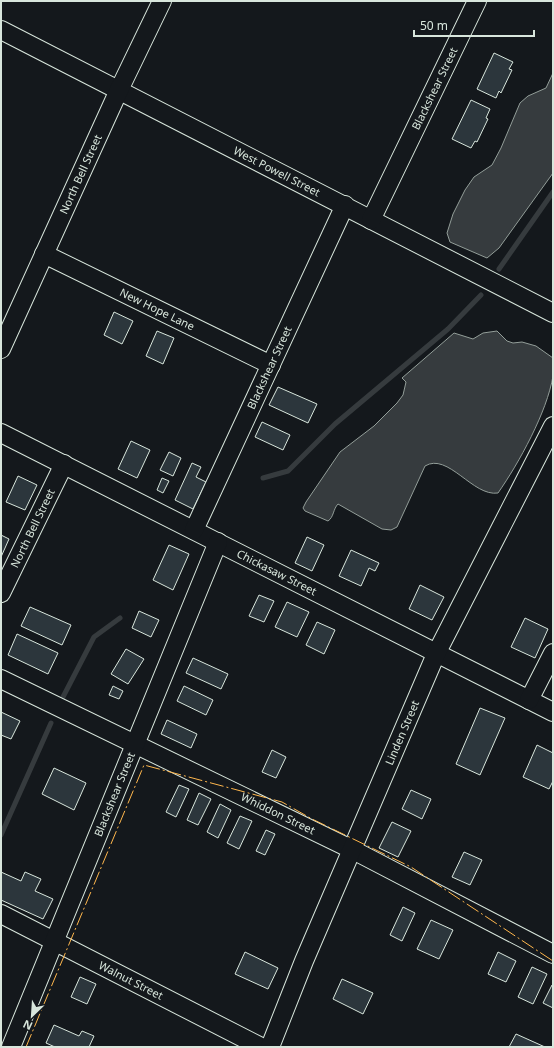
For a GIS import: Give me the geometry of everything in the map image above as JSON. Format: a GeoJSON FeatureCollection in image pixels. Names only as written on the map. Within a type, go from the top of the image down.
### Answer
{"type":"FeatureCollection","features":[{"type":"Feature","properties":{"kind":"street","name":"North Bell Street"},"geometry":{"type":"LineString","coordinates":[[1,349],[119,90],[162,1]]}},
{"type":"Feature","properties":{"kind":"street","name":"Blackshear Street"},"geometry":{"type":"LineString","coordinates":[[371,220],[477,1]]}},
{"type":"Feature","properties":{"kind":"street","name":"West Powell Street"},"geometry":{"type":"LineString","coordinates":[[1,30],[345,205],[371,220],[553,313]]}},
{"type":"Feature","properties":{"kind":"street","name":"Blackshear Street"},"geometry":{"type":"LineString","coordinates":[[194,530],[345,205]]}},
{"type":"Feature","properties":{"kind":"street","name":"New Hope Lane"},"geometry":{"type":"LineString","coordinates":[[44,254],[271,365]]}},
{"type":"Feature","properties":{"kind":"street","name":"Linden Street"},"geometry":{"type":"LineString","coordinates":[[270,1047],[304,961],[436,654],[553,426]]}},
{"type":"Feature","properties":{"kind":"street","name":"Chickasaw Street"},"geometry":{"type":"LineString","coordinates":[[1,433],[553,712]]}},
{"type":"Feature","properties":{"kind":"street","name":"North Bell Street"},"geometry":{"type":"LineString","coordinates":[[1,593],[64,464]]}},
{"type":"Feature","properties":{"kind":"street","name":"Blackshear Street"},"geometry":{"type":"LineString","coordinates":[[11,1047],[218,542]]}},
{"type":"Feature","properties":{"kind":"street"},"geometry":{"type":"LineString","coordinates":[[529,700],[553,652]]}},
{"type":"Feature","properties":{"kind":"street","name":"Whiddon Street"},"geometry":{"type":"LineString","coordinates":[[1,679],[353,850],[553,954]]}},
{"type":"Feature","properties":{"kind":"street","name":"Walnut Street"},"geometry":{"type":"LineString","coordinates":[[1,914],[261,1047]]}},
{"type":"Feature","properties":{"kind":"shaded area"},"geometry":{"type":"Polygon","coordinates":[[[553,73],[553,173],[499,248],[487,258],[450,242],[447,233],[453,214],[465,190],[474,177],[492,165],[501,148],[520,103],[528,96],[546,88],[553,73]]]}},
{"type":"Feature","properties":{"kind":"shaded area"},"geometry":{"type":"Polygon","coordinates":[[[497,331],[507,341],[513,343],[522,342],[536,346],[553,358],[553,376],[545,405],[531,437],[515,467],[498,493],[489,492],[479,488],[452,469],[434,463],[425,466],[397,527],[391,530],[382,529],[338,504],[328,521],[305,511],[303,508],[306,502],[340,452],[374,426],[403,395],[406,382],[402,378],[454,333],[473,339],[483,333],[497,331]]]}},
{"type":"Feature","properties":{"kind":"building"},"geometry":{"type":"Polygon","coordinates":[[[494,53],[513,62],[509,69],[512,70],[501,93],[499,91],[496,98],[477,89],[494,53]]]}},
{"type":"Feature","properties":{"kind":"building"},"geometry":{"type":"Polygon","coordinates":[[[471,100],[490,109],[486,118],[488,119],[477,142],[475,141],[471,148],[452,139],[471,100]]]}},
{"type":"Feature","properties":{"kind":"building"},"geometry":{"type":"Polygon","coordinates":[[[114,312],[133,321],[122,344],[104,335],[114,312]]]}},
{"type":"Feature","properties":{"kind":"building"},"geometry":{"type":"Polygon","coordinates":[[[157,331],[174,338],[163,364],[146,356],[157,331]]]}},
{"type":"Feature","properties":{"kind":"building"},"geometry":{"type":"Polygon","coordinates":[[[278,387],[317,404],[308,423],[269,405],[278,387]]]}},
{"type":"Feature","properties":{"kind":"building"},"geometry":{"type":"Polygon","coordinates":[[[262,422],[290,435],[283,450],[255,437],[262,422]]]}},
{"type":"Feature","properties":{"kind":"building"},"geometry":{"type":"Polygon","coordinates":[[[131,441],[150,450],[137,478],[118,469],[131,441]]]}},
{"type":"Feature","properties":{"kind":"building"},"geometry":{"type":"Polygon","coordinates":[[[169,452],[181,458],[173,476],[160,470],[169,452]]]}},
{"type":"Feature","properties":{"kind":"building"},"geometry":{"type":"Polygon","coordinates":[[[192,463],[201,467],[196,477],[206,482],[193,509],[175,500],[192,463]]]}},
{"type":"Feature","properties":{"kind":"building"},"geometry":{"type":"Polygon","coordinates":[[[18,476],[37,485],[25,510],[6,502],[18,476]]]}},
{"type":"Feature","properties":{"kind":"building"},"geometry":{"type":"Polygon","coordinates":[[[162,478],[169,481],[163,493],[157,490],[162,478]]]}},
{"type":"Feature","properties":{"kind":"building"},"geometry":{"type":"Polygon","coordinates":[[[1,535],[9,539],[1,557],[1,535]]]}},
{"type":"Feature","properties":{"kind":"building"},"geometry":{"type":"Polygon","coordinates":[[[307,537],[324,545],[312,571],[295,563],[307,537]]]}},
{"type":"Feature","properties":{"kind":"building"},"geometry":{"type":"Polygon","coordinates":[[[169,545],[189,554],[173,590],[153,580],[169,545]]]}},
{"type":"Feature","properties":{"kind":"building"},"geometry":{"type":"Polygon","coordinates":[[[351,550],[379,563],[375,571],[369,568],[361,586],[339,576],[351,550]]]}},
{"type":"Feature","properties":{"kind":"building"},"geometry":{"type":"Polygon","coordinates":[[[420,585],[444,597],[432,620],[409,609],[420,585]]]}},
{"type":"Feature","properties":{"kind":"building"},"geometry":{"type":"Polygon","coordinates":[[[259,595],[274,601],[264,622],[249,616],[259,595]]]}},
{"type":"Feature","properties":{"kind":"building"},"geometry":{"type":"Polygon","coordinates":[[[287,602],[309,612],[297,637],[275,627],[287,602]]]}},
{"type":"Feature","properties":{"kind":"building"},"geometry":{"type":"Polygon","coordinates":[[[30,607],[71,625],[62,645],[21,626],[30,607]]]}},
{"type":"Feature","properties":{"kind":"building"},"geometry":{"type":"Polygon","coordinates":[[[139,611],[159,620],[151,637],[132,628],[139,611]]]}},
{"type":"Feature","properties":{"kind":"building"},"geometry":{"type":"Polygon","coordinates":[[[525,618],[548,629],[535,658],[511,647],[525,618]]]}},
{"type":"Feature","properties":{"kind":"building"},"geometry":{"type":"Polygon","coordinates":[[[317,622],[335,630],[324,654],[306,645],[317,622]]]}},
{"type":"Feature","properties":{"kind":"building"},"geometry":{"type":"Polygon","coordinates":[[[17,634],[58,653],[48,674],[8,655],[17,634]]]}},
{"type":"Feature","properties":{"kind":"building"},"geometry":{"type":"Polygon","coordinates":[[[126,649],[144,659],[128,684],[111,674],[126,649]]]}},
{"type":"Feature","properties":{"kind":"building"},"geometry":{"type":"Polygon","coordinates":[[[193,658],[228,674],[221,689],[186,673],[193,658]]]}},
{"type":"Feature","properties":{"kind":"building"},"geometry":{"type":"Polygon","coordinates":[[[113,686],[123,691],[119,699],[109,695],[113,686]]]}},
{"type":"Feature","properties":{"kind":"building"},"geometry":{"type":"Polygon","coordinates":[[[184,686],[213,700],[206,715],[177,701],[184,686]]]}},
{"type":"Feature","properties":{"kind":"building"},"geometry":{"type":"Polygon","coordinates":[[[480,708],[505,718],[480,775],[456,764],[480,708]]]}},
{"type":"Feature","properties":{"kind":"building"},"geometry":{"type":"Polygon","coordinates":[[[1,712],[20,721],[11,739],[1,735],[1,712]]]}},
{"type":"Feature","properties":{"kind":"building"},"geometry":{"type":"Polygon","coordinates":[[[167,720],[197,734],[191,748],[161,734],[167,720]]]}},
{"type":"Feature","properties":{"kind":"building"},"geometry":{"type":"Polygon","coordinates":[[[537,745],[553,753],[553,781],[549,789],[523,777],[537,745]]]}},
{"type":"Feature","properties":{"kind":"building"},"geometry":{"type":"Polygon","coordinates":[[[272,750],[286,757],[276,778],[262,772],[272,750]]]}},
{"type":"Feature","properties":{"kind":"building"},"geometry":{"type":"Polygon","coordinates":[[[54,768],[86,783],[74,810],[42,794],[54,768]]]}},
{"type":"Feature","properties":{"kind":"building"},"geometry":{"type":"Polygon","coordinates":[[[179,785],[189,789],[176,817],[166,812],[179,785]]]}},
{"type":"Feature","properties":{"kind":"building"},"geometry":{"type":"Polygon","coordinates":[[[411,790],[431,799],[422,819],[402,809],[411,790]]]}},
{"type":"Feature","properties":{"kind":"building"},"geometry":{"type":"Polygon","coordinates":[[[199,793],[211,799],[198,825],[187,820],[199,793]]]}},
{"type":"Feature","properties":{"kind":"building"},"geometry":{"type":"Polygon","coordinates":[[[220,804],[231,810],[218,838],[207,832],[220,804]]]}},
{"type":"Feature","properties":{"kind":"building"},"geometry":{"type":"Polygon","coordinates":[[[240,816],[252,821],[239,849],[227,843],[240,816]]]}},
{"type":"Feature","properties":{"kind":"building"},"geometry":{"type":"Polygon","coordinates":[[[392,822],[411,831],[398,857],[379,848],[392,822]]]}},
{"type":"Feature","properties":{"kind":"building"},"geometry":{"type":"Polygon","coordinates":[[[266,830],[275,834],[265,855],[256,851],[266,830]]]}},
{"type":"Feature","properties":{"kind":"building"},"geometry":{"type":"Polygon","coordinates":[[[464,852],[482,860],[470,885],[452,877],[464,852]]]}},
{"type":"Feature","properties":{"kind":"building"},"geometry":{"type":"Polygon","coordinates":[[[1,872],[21,881],[25,872],[41,879],[35,891],[53,899],[43,919],[1,900],[1,872]]]}},
{"type":"Feature","properties":{"kind":"building"},"geometry":{"type":"Polygon","coordinates":[[[403,907],[415,913],[402,941],[390,935],[403,907]]]}},
{"type":"Feature","properties":{"kind":"building"},"geometry":{"type":"Polygon","coordinates":[[[431,920],[453,930],[439,959],[417,949],[431,920]]]}},
{"type":"Feature","properties":{"kind":"building"},"geometry":{"type":"Polygon","coordinates":[[[245,952],[278,968],[268,989],[235,974],[245,952]]]}},
{"type":"Feature","properties":{"kind":"building"},"geometry":{"type":"Polygon","coordinates":[[[498,952],[516,961],[506,982],[488,974],[498,952]]]}},
{"type":"Feature","properties":{"kind":"building"},"geometry":{"type":"Polygon","coordinates":[[[532,967],[547,974],[533,1004],[518,997],[532,967]]]}},
{"type":"Feature","properties":{"kind":"building"},"geometry":{"type":"Polygon","coordinates":[[[80,977],[96,984],[87,1004],[71,997],[80,977]]]}},
{"type":"Feature","properties":{"kind":"building"},"geometry":{"type":"Polygon","coordinates":[[[342,979],[373,993],[363,1014],[333,999],[342,979]]]}},
{"type":"Feature","properties":{"kind":"building"},"geometry":{"type":"Polygon","coordinates":[[[553,985],[553,1008],[543,1003],[553,985]]]}},
{"type":"Feature","properties":{"kind":"building"},"geometry":{"type":"Polygon","coordinates":[[[54,1025],[79,1036],[82,1031],[94,1036],[89,1047],[55,1047],[46,1043],[54,1025]]]}},
{"type":"Feature","properties":{"kind":"building"},"geometry":{"type":"Polygon","coordinates":[[[516,1034],[545,1047],[509,1047],[516,1034]]]}},
{"type":"Feature","properties":{"kind":"waterway"},"geometry":{"type":"LineString","coordinates":[[499,269],[553,192]]}},
{"type":"Feature","properties":{"kind":"waterway"},"geometry":{"type":"LineString","coordinates":[[263,478],[288,471],[335,424],[448,329],[481,295]]}},
{"type":"Feature","properties":{"kind":"waterway"},"geometry":{"type":"LineString","coordinates":[[63,697],[94,637],[120,618]]}},
{"type":"Feature","properties":{"kind":"waterway"},"geometry":{"type":"LineString","coordinates":[[1,835],[51,723]]}},
{"type":"Feature","properties":{"kind":"power"},"geometry":{"type":"LineString","coordinates":[[26,1047],[144,765],[282,802],[312,819],[411,867],[553,961]]}}]}
